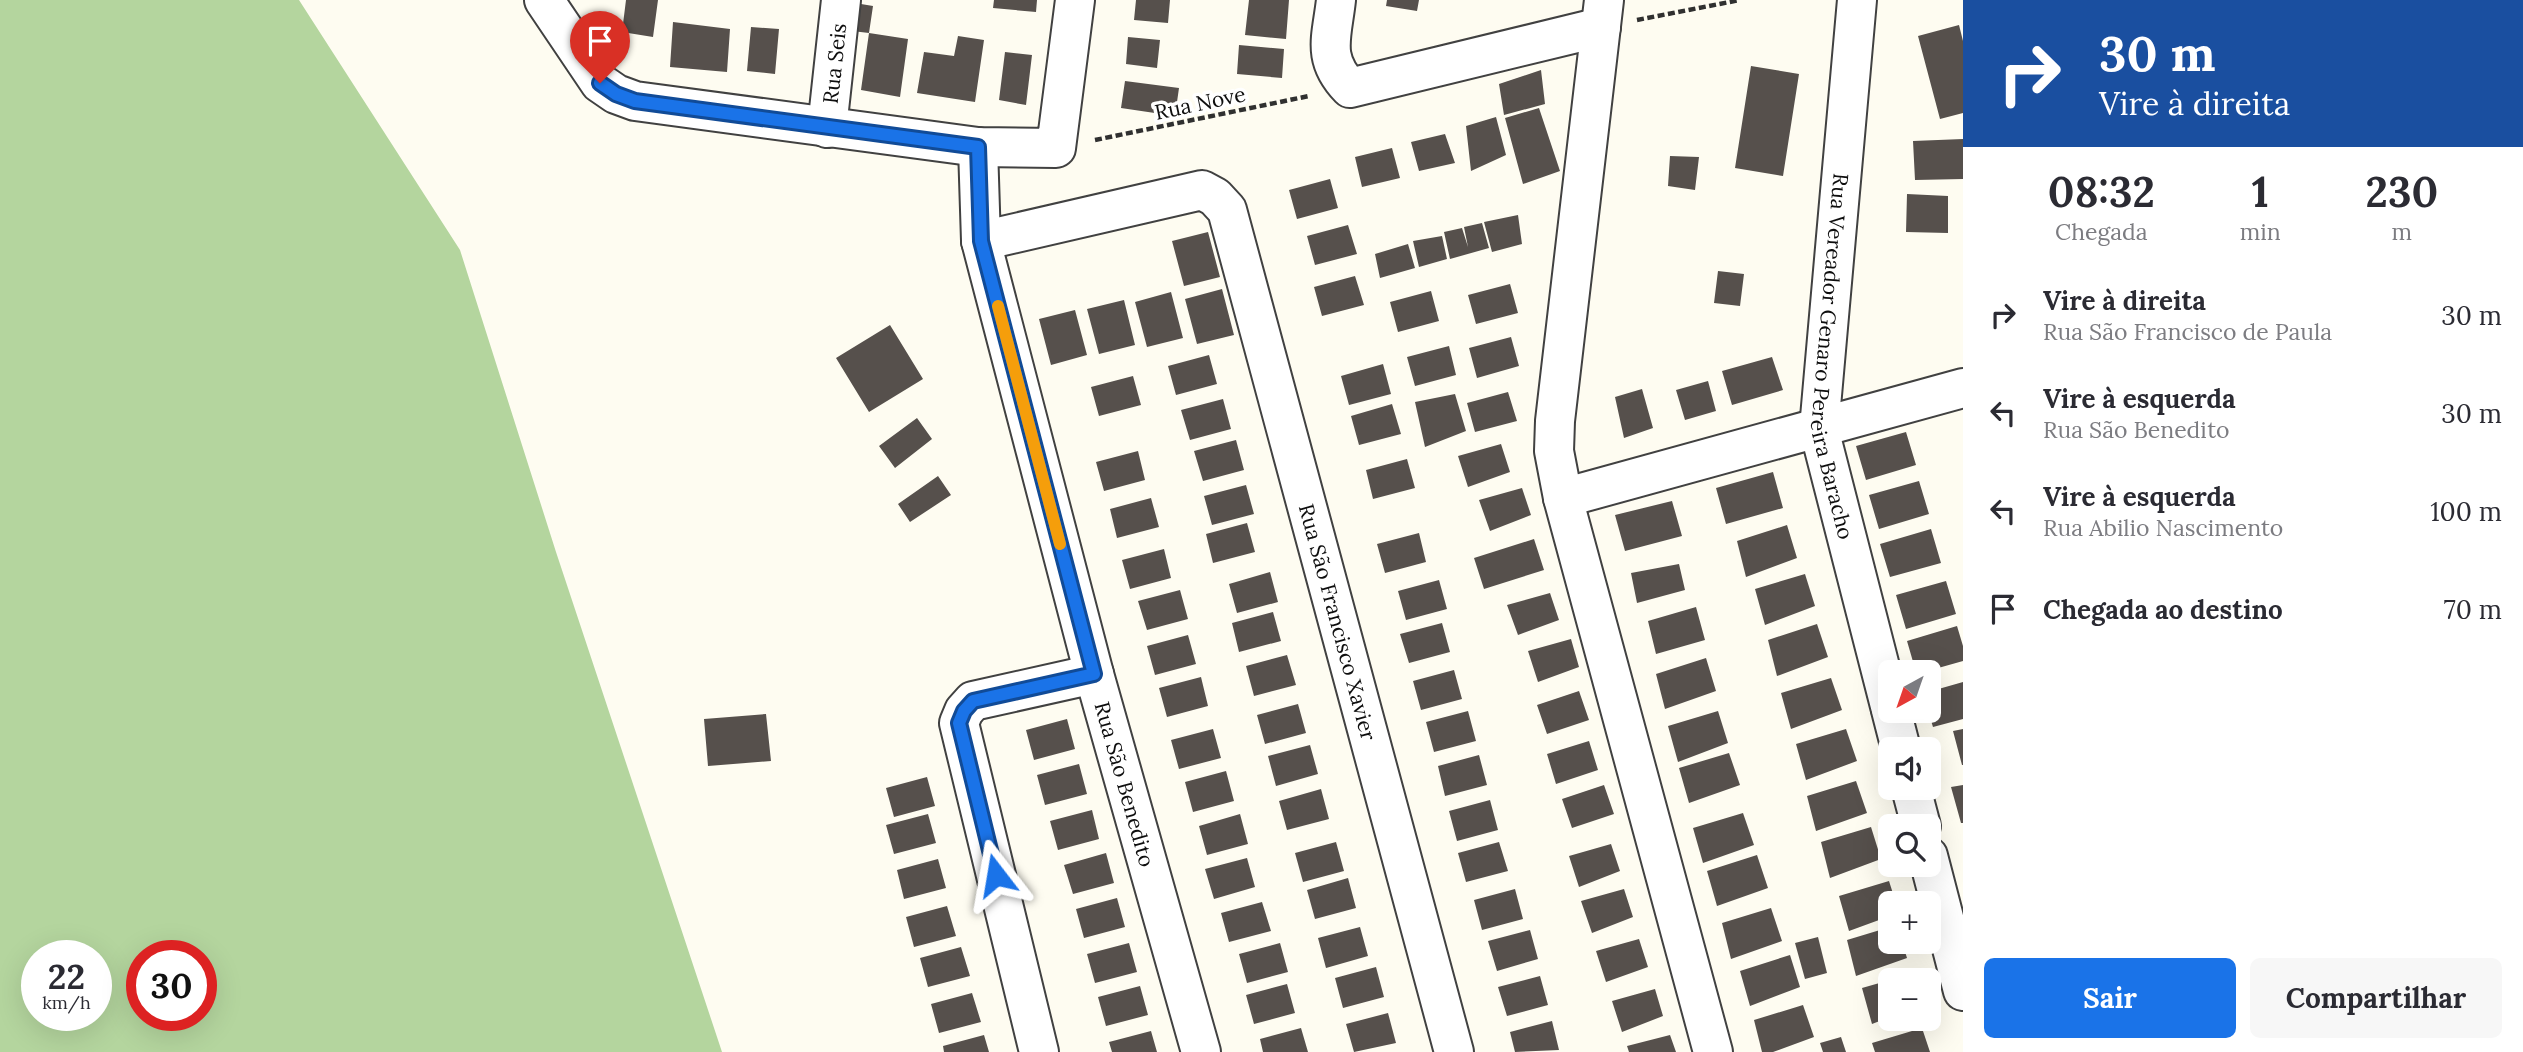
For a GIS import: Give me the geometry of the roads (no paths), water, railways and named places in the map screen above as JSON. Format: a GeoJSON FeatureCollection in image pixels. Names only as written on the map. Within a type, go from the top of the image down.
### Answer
{"type":"FeatureCollection","features":[{"type":"Feature","properties":{"kind":"street"},"geometry":{"type":"LineString","coordinates":[[544,0],[600,83],[616,94],[635,101],[978,147],[1056,148],[1075,0]]}},
{"type":"Feature","properties":{"kind":"street"},"geometry":{"type":"LineString","coordinates":[[575,46],[580,0]]}},
{"type":"Feature","properties":{"kind":"street","name":"Rua Seis"},"geometry":{"type":"LineString","coordinates":[[827,128],[841,0]]}},
{"type":"Feature","properties":{"kind":"street"},"geometry":{"type":"LineString","coordinates":[[1336,0],[1329,57],[1336,74],[1350,88],[1602,13],[1555,421],[1554,451],[1563,498],[1713,1052]]}},
{"type":"Feature","properties":{"kind":"street","name":"Rua Vereador Genaro Pereira Baracho"},"geometry":{"type":"LineString","coordinates":[[1857,0],[1819,429],[1879,660]]}},
{"type":"Feature","properties":{"kind":"street","name":"Rua São Benedito"},"geometry":{"type":"LineString","coordinates":[[978,147],[981,241],[1094,674],[1201,1052]]}},
{"type":"Feature","properties":{"kind":"street","name":"Rua São Francisco Xavier"},"geometry":{"type":"LineString","coordinates":[[981,241],[1202,190],[1215,197],[1227,210],[1454,1052]]}},
{"type":"Feature","properties":{"kind":"street"},"geometry":{"type":"LineString","coordinates":[[1563,498],[1963,387]]}},
{"type":"Feature","properties":{"kind":"street"},"geometry":{"type":"LineString","coordinates":[[1039,1052],[959,723],[964,711],[973,701],[1094,674]]}},
{"type":"Feature","properties":{"kind":"street"},"geometry":{"type":"LineString","coordinates":[[1933,877],[1963,991]]}}]}
